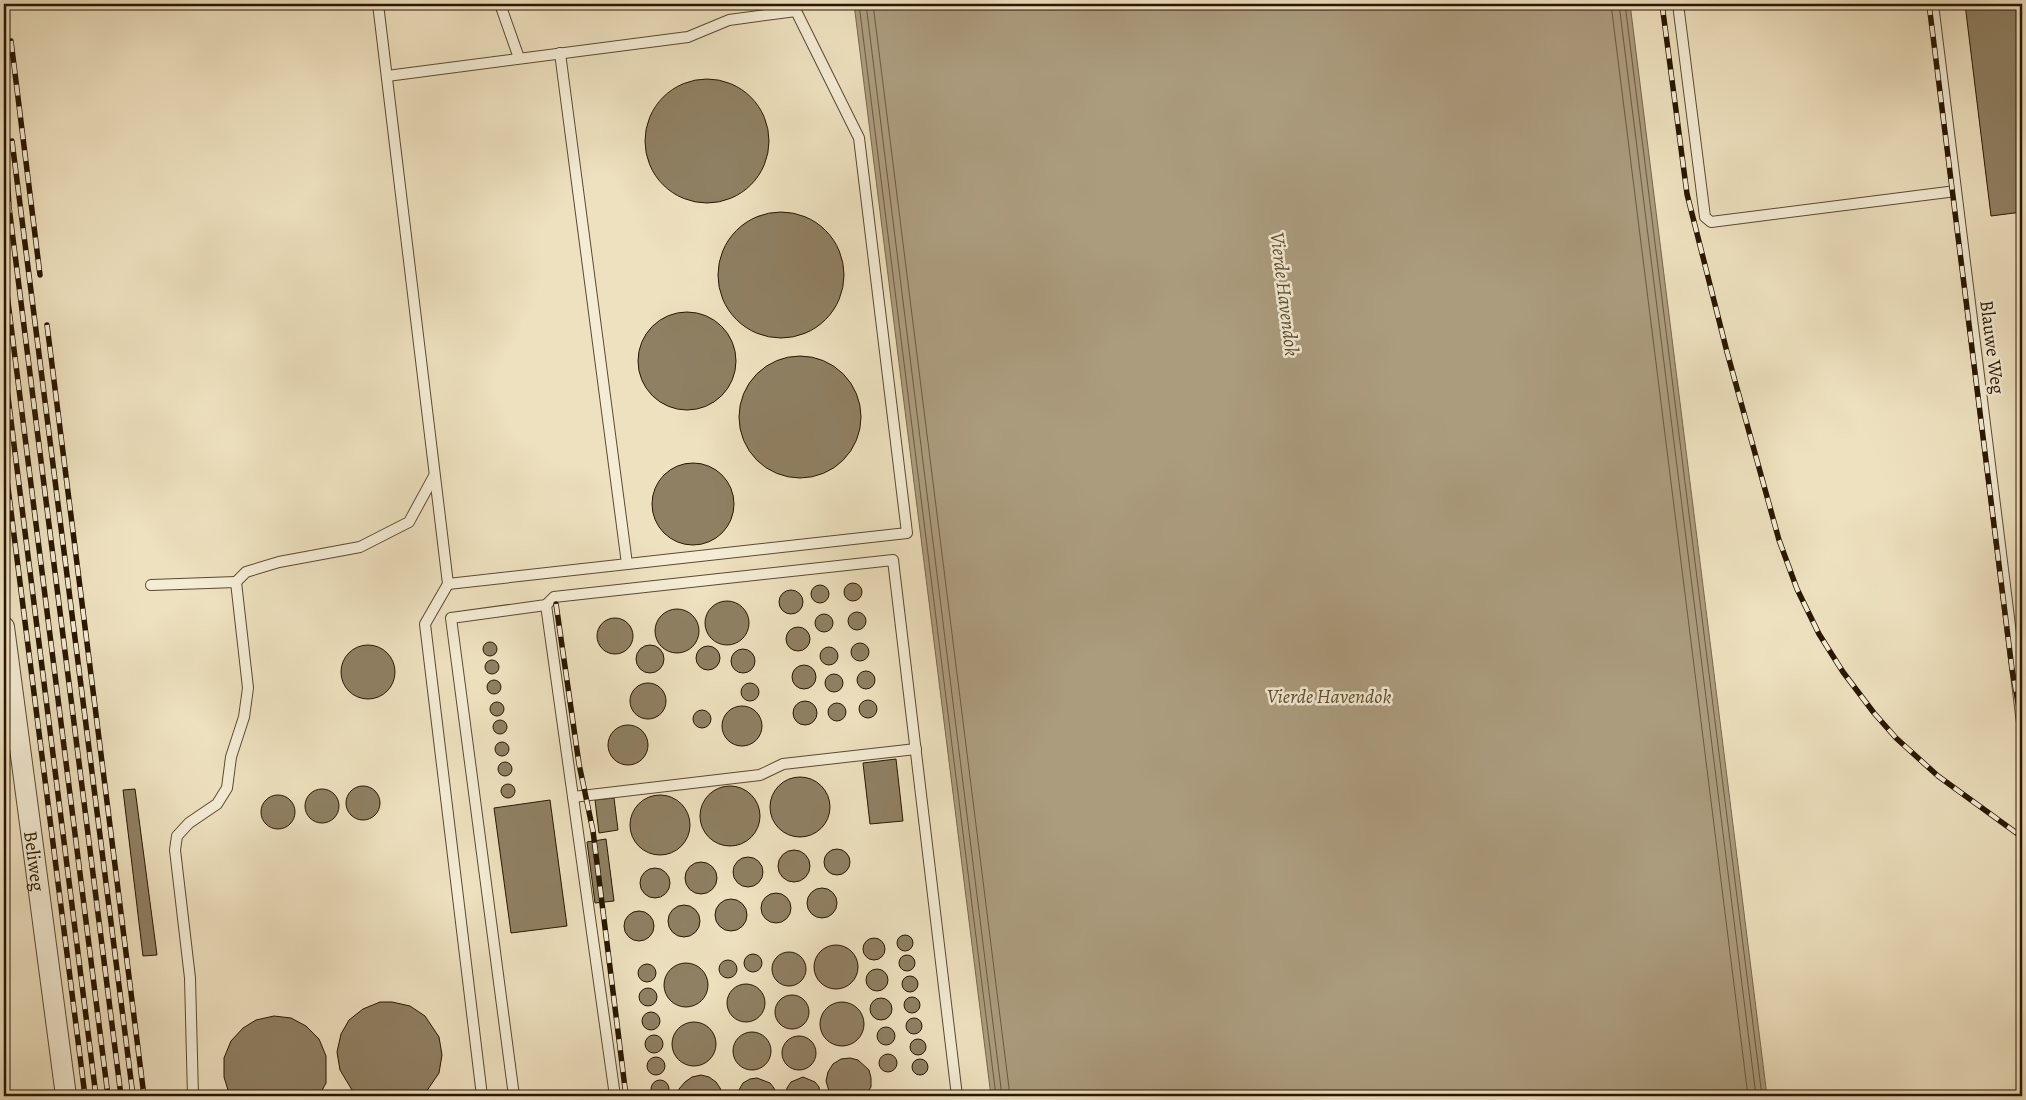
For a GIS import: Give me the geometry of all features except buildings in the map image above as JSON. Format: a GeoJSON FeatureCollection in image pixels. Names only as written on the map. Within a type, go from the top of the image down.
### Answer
{"type":"FeatureCollection","features":[{"type":"Feature","properties":{"kind":"street","name":"Beliweg"},"geometry":{"type":"LineString","coordinates":[[4,627],[66,1096]]}},
{"type":"Feature","properties":{"kind":"lane"},"geometry":{"type":"LineString","coordinates":[[378,4],[448,584],[425,624],[482,1096]]}},
{"type":"Feature","properties":{"kind":"lane"},"geometry":{"type":"LineString","coordinates":[[500,4],[520,58]]}},
{"type":"Feature","properties":{"kind":"lane"},"geometry":{"type":"LineString","coordinates":[[1678,4],[1705,218],[1711,222],[1956,190]]}},
{"type":"Feature","properties":{"kind":"lane","name":"Blauwe Weg"},"geometry":{"type":"LineString","coordinates":[[1933,4],[2022,723]]}},
{"type":"Feature","properties":{"kind":"lane"},"geometry":{"type":"LineString","coordinates":[[388,76],[688,36],[729,20],[796,7],[859,138],[907,533],[448,584]]}},
{"type":"Feature","properties":{"kind":"lane"},"geometry":{"type":"LineString","coordinates":[[560,53],[627,564]]}},
{"type":"Feature","properties":{"kind":"lane"},"geometry":{"type":"LineString","coordinates":[[151,585],[236,582],[246,572],[279,562],[360,547],[409,522],[434,476]]}},
{"type":"Feature","properties":{"kind":"lane"},"geometry":{"type":"LineString","coordinates":[[514,1096],[451,618],[546,605],[554,597],[893,560],[957,1096]]}},
{"type":"Feature","properties":{"kind":"lane"},"geometry":{"type":"LineString","coordinates":[[193,1096],[190,978],[174,850],[177,836],[189,823],[217,804],[227,788],[231,757],[244,716],[248,688],[236,582]]}},
{"type":"Feature","properties":{"kind":"lane"},"geometry":{"type":"LineString","coordinates":[[546,605],[614,1096]]}},
{"type":"Feature","properties":{"kind":"lane"},"geometry":{"type":"LineString","coordinates":[[573,797],[760,775],[783,764],[916,748]]}},
{"type":"Feature","properties":{"kind":"water","name":"Vierde Havendok"},"geometry":{"type":"Polygon","coordinates":[[[854,4],[1630,4],[1767,1096],[991,1096],[854,4]]]}},
{"type":"Feature","properties":{"kind":"railway"},"geometry":{"type":"LineString","coordinates":[[5,4],[5,138],[9,207],[121,1096]]}},
{"type":"Feature","properties":{"kind":"railway"},"geometry":{"type":"LineString","coordinates":[[1662,4],[1687,194],[1727,352],[1779,540],[1797,589],[1819,634],[1843,672],[1874,713],[1896,738],[1938,776],[2022,837]]}},
{"type":"Feature","properties":{"kind":"railway"},"geometry":{"type":"LineString","coordinates":[[1929,4],[2012,669],[2022,725]]}},
{"type":"Feature","properties":{"kind":"railway"},"geometry":{"type":"LineString","coordinates":[[11,41],[40,275]]}},
{"type":"Feature","properties":{"kind":"railway"},"geometry":{"type":"LineString","coordinates":[[12,141],[133,1096]]}},
{"type":"Feature","properties":{"kind":"railway"},"geometry":{"type":"LineString","coordinates":[[4,270],[108,1096]]}},
{"type":"Feature","properties":{"kind":"railway"},"geometry":{"type":"LineString","coordinates":[[47,325],[144,1096]]}},
{"type":"Feature","properties":{"kind":"railway"},"geometry":{"type":"LineString","coordinates":[[4,365],[96,1096]]}},
{"type":"Feature","properties":{"kind":"railway"},"geometry":{"type":"LineString","coordinates":[[4,456],[85,1096]]}},
{"type":"Feature","properties":{"kind":"railway"},"geometry":{"type":"LineString","coordinates":[[556,604],[579,764],[593,831],[626,1096]]}}]}
